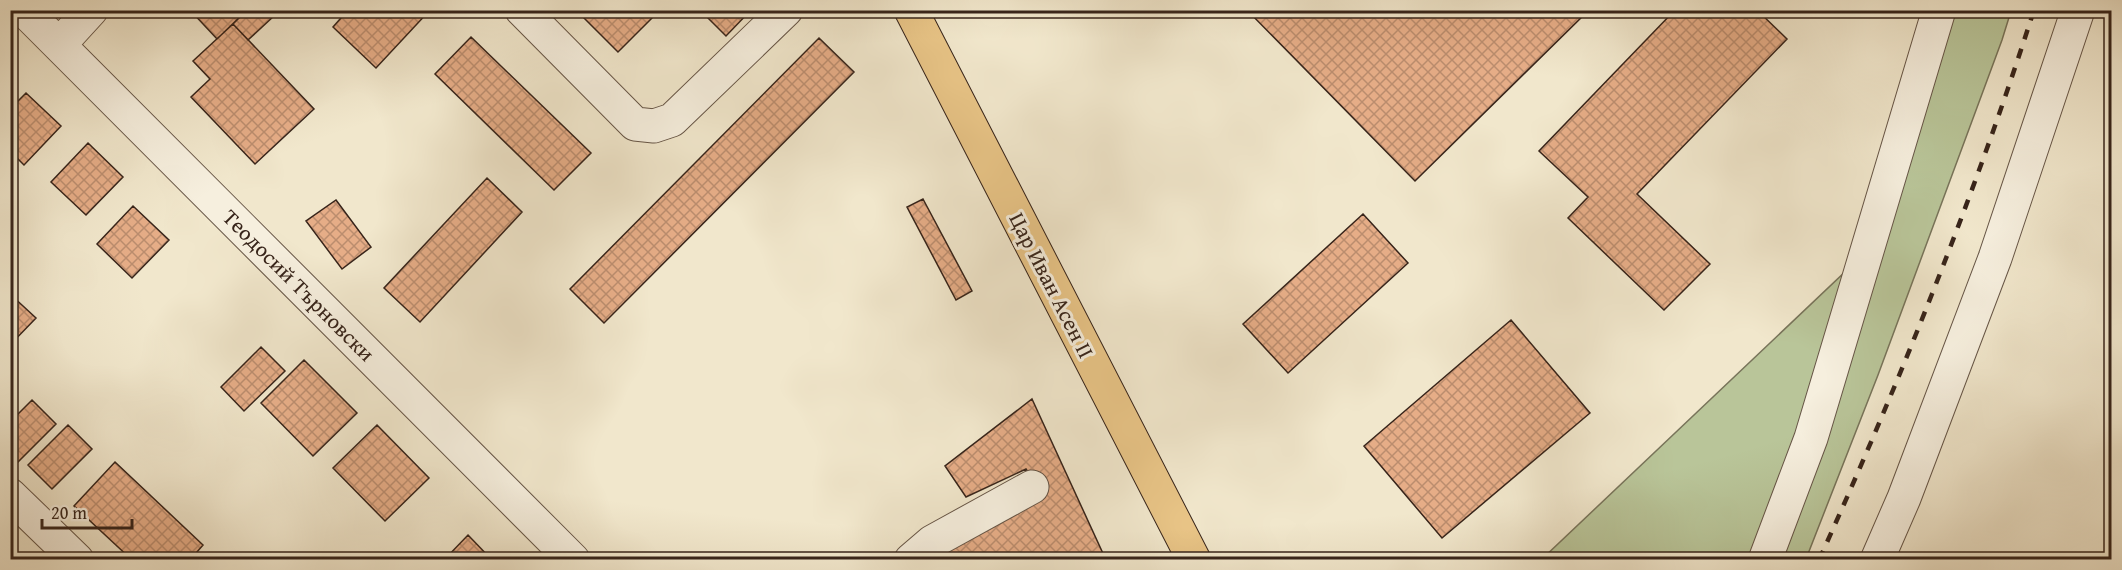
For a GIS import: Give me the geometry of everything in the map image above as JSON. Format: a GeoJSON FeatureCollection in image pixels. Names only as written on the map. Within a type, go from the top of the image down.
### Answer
{"type":"FeatureCollection","features":[{"type":"Feature","properties":{"kind":"main road","name":"Цар Иван Асен II"},"geometry":{"type":"LineString","coordinates":[[911,10],[1194,560]]}},
{"type":"Feature","properties":{"kind":"street","name":"Теодосий Търновски"},"geometry":{"type":"LineString","coordinates":[[24,10],[573,560]]}},
{"type":"Feature","properties":{"kind":"street"},"geometry":{"type":"LineString","coordinates":[[59,45],[91,10]]}},
{"type":"Feature","properties":{"kind":"street"},"geometry":{"type":"LineString","coordinates":[[522,10],[635,124],[654,126],[672,120],[786,10]]}},
{"type":"Feature","properties":{"kind":"street"},"geometry":{"type":"LineString","coordinates":[[1765,560],[1811,438],[1939,10]]}},
{"type":"Feature","properties":{"kind":"street"},"geometry":{"type":"LineString","coordinates":[[1877,560],[1904,498],[1995,258],[2078,10]]}},
{"type":"Feature","properties":{"kind":"street"},"geometry":{"type":"LineString","coordinates":[[911,560],[932,542],[1032,487]]}},
{"type":"Feature","properties":{"kind":"street"},"geometry":{"type":"LineString","coordinates":[[10,495],[77,560]]}},
{"type":"Feature","properties":{"kind":"green space"},"geometry":{"type":"Polygon","coordinates":[[[1939,11],[2011,11],[1878,375],[1806,559],[1541,560],[1867,251],[1939,11]]]}},
{"type":"Feature","properties":{"kind":"building"},"geometry":{"type":"Polygon","coordinates":[[[190,10],[247,10],[217,39],[190,10]]]}},
{"type":"Feature","properties":{"kind":"building"},"geometry":{"type":"Polygon","coordinates":[[[247,10],[269,10],[274,16],[248,40],[233,24],[247,10]]]}},
{"type":"Feature","properties":{"kind":"building"},"geometry":{"type":"Polygon","coordinates":[[[348,10],[430,10],[376,68],[333,27],[348,10]]]}},
{"type":"Feature","properties":{"kind":"building"},"geometry":{"type":"Polygon","coordinates":[[[576,10],[660,10],[618,52],[576,10]]]}},
{"type":"Feature","properties":{"kind":"building"},"geometry":{"type":"Polygon","coordinates":[[[700,10],[751,10],[726,36],[700,10]]]}},
{"type":"Feature","properties":{"kind":"building"},"geometry":{"type":"Polygon","coordinates":[[[1247,10],[1589,10],[1415,181],[1247,10]]]}},
{"type":"Feature","properties":{"kind":"building"},"geometry":{"type":"Polygon","coordinates":[[[1675,10],[1757,10],[1787,39],[1637,194],[1710,264],[1664,310],[1568,218],[1588,197],[1539,151],[1675,10]]]}},
{"type":"Feature","properties":{"kind":"building"},"geometry":{"type":"Polygon","coordinates":[[[233,24],[314,109],[255,164],[191,97],[210,79],[193,61],[233,24]]]}},
{"type":"Feature","properties":{"kind":"building"},"geometry":{"type":"Polygon","coordinates":[[[471,37],[591,153],[554,190],[435,74],[471,37]]]}},
{"type":"Feature","properties":{"kind":"building"},"geometry":{"type":"Polygon","coordinates":[[[819,38],[854,72],[604,323],[570,289],[819,38]]]}},
{"type":"Feature","properties":{"kind":"building"},"geometry":{"type":"Polygon","coordinates":[[[26,93],[61,126],[24,165],[10,151],[10,109],[26,93]]]}},
{"type":"Feature","properties":{"kind":"building"},"geometry":{"type":"Polygon","coordinates":[[[88,143],[123,177],[86,215],[51,182],[88,143]]]}},
{"type":"Feature","properties":{"kind":"building"},"geometry":{"type":"Polygon","coordinates":[[[487,178],[522,212],[420,322],[384,288],[487,178]]]}},
{"type":"Feature","properties":{"kind":"building"},"geometry":{"type":"Polygon","coordinates":[[[923,199],[972,291],[956,300],[907,207],[923,199]]]}},
{"type":"Feature","properties":{"kind":"building"},"geometry":{"type":"Polygon","coordinates":[[[336,200],[371,247],[342,269],[306,221],[336,200]]]}},
{"type":"Feature","properties":{"kind":"building"},"geometry":{"type":"Polygon","coordinates":[[[133,206],[169,240],[132,278],[97,244],[133,206]]]}},
{"type":"Feature","properties":{"kind":"building"},"geometry":{"type":"Polygon","coordinates":[[[1363,214],[1408,263],[1288,373],[1243,324],[1363,214]]]}},
{"type":"Feature","properties":{"kind":"building"},"geometry":{"type":"Polygon","coordinates":[[[10,294],[36,318],[10,345],[10,294]]]}},
{"type":"Feature","properties":{"kind":"building"},"geometry":{"type":"Polygon","coordinates":[[[1511,320],[1590,413],[1442,538],[1364,446],[1511,320]]]}},
{"type":"Feature","properties":{"kind":"building"},"geometry":{"type":"Polygon","coordinates":[[[261,347],[285,371],[244,411],[221,387],[261,347]]]}},
{"type":"Feature","properties":{"kind":"building"},"geometry":{"type":"Polygon","coordinates":[[[304,360],[357,413],[313,456],[261,403],[304,360]]]}},
{"type":"Feature","properties":{"kind":"building"},"geometry":{"type":"Polygon","coordinates":[[[1032,399],[1106,560],[936,560],[934,555],[1045,497],[1026,469],[966,497],[945,466],[1032,399]]]}},
{"type":"Feature","properties":{"kind":"building"},"geometry":{"type":"Polygon","coordinates":[[[32,400],[56,424],[16,464],[10,459],[10,422],[32,400]]]}},
{"type":"Feature","properties":{"kind":"building"},"geometry":{"type":"Polygon","coordinates":[[[68,425],[92,449],[52,489],[28,465],[68,425]]]}},
{"type":"Feature","properties":{"kind":"building"},"geometry":{"type":"Polygon","coordinates":[[[377,425],[429,478],[385,521],[333,468],[377,425]]]}},
{"type":"Feature","properties":{"kind":"building"},"geometry":{"type":"Polygon","coordinates":[[[115,462],[203,545],[190,560],[132,560],[74,506],[115,462]]]}},
{"type":"Feature","properties":{"kind":"building"},"geometry":{"type":"Polygon","coordinates":[[[468,535],[492,560],[444,560],[468,535]]]}},
{"type":"Feature","properties":{"kind":"railway"},"geometry":{"type":"LineString","coordinates":[[1819,560],[1907,357],[1961,219],[2034,10]]}}]}
